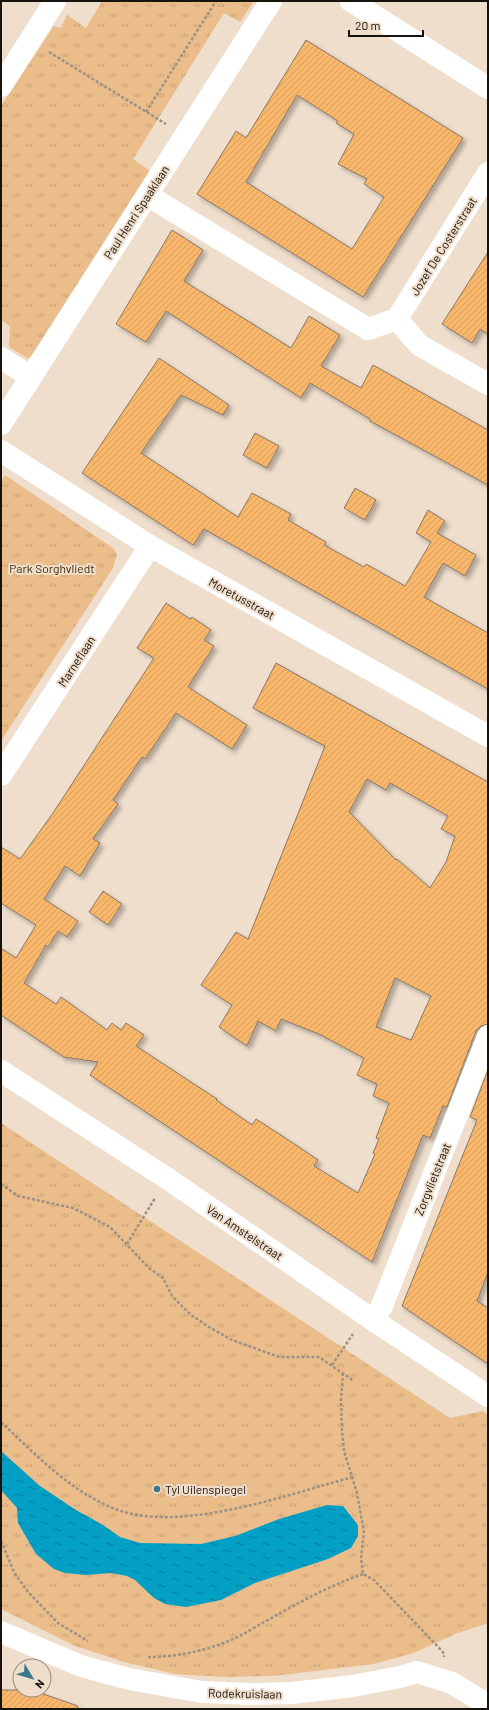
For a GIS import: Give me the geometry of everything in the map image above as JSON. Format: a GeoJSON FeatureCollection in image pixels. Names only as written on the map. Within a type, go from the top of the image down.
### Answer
{"type":"FeatureCollection","features":[{"type":"Feature","properties":{"kind":"street"},"geometry":{"type":"LineString","coordinates":[[1,86],[55,1]]}},
{"type":"Feature","properties":{"kind":"street","name":"Paul Henri Spaaklaan"},"geometry":{"type":"LineString","coordinates":[[1,424],[271,1]]}},
{"type":"Feature","properties":{"kind":"street"},"geometry":{"type":"LineString","coordinates":[[351,1],[488,88]]}},
{"type":"Feature","properties":{"kind":"street","name":"Jozef De Costerstraat"},"geometry":{"type":"LineString","coordinates":[[397,319],[488,173]]}},
{"type":"Feature","properties":{"kind":"street"},"geometry":{"type":"LineString","coordinates":[[147,195],[368,330],[397,319],[419,345],[488,384]]}},
{"type":"Feature","properties":{"kind":"street"},"geometry":{"type":"LineString","coordinates":[[1,358],[31,377]]}},
{"type":"Feature","properties":{"kind":"street","name":"Moretusstraat"},"geometry":{"type":"LineString","coordinates":[[1,451],[150,546],[488,736]]}},
{"type":"Feature","properties":{"kind":"street","name":"Marneflaan"},"geometry":{"type":"LineString","coordinates":[[1,775],[150,546]]}},
{"type":"Feature","properties":{"kind":"street","name":"Zorgvlietstraat"},"geometry":{"type":"LineString","coordinates":[[369,1318],[382,1306],[488,1036]]}},
{"type":"Feature","properties":{"kind":"street","name":"Van Amstelstraat"},"geometry":{"type":"LineString","coordinates":[[1,1071],[168,1179],[369,1318],[488,1396]]}},
{"type":"Feature","properties":{"kind":"street","name":"Rodekruislaan"},"geometry":{"type":"LineString","coordinates":[[1,1632],[81,1666],[129,1679],[202,1692],[250,1694],[292,1693],[353,1686],[400,1677],[417,1672],[452,1683],[488,1705]]}},
{"type":"Feature","properties":{"kind":"path"},"geometry":{"type":"LineString","coordinates":[[146,112],[216,1]]}},
{"type":"Feature","properties":{"kind":"path"},"geometry":{"type":"LineString","coordinates":[[30,40],[185,136]]}},
{"type":"Feature","properties":{"kind":"path"},"geometry":{"type":"LineString","coordinates":[[126,1244],[168,1179]]}},
{"type":"Feature","properties":{"kind":"path"},"geometry":{"type":"LineString","coordinates":[[1,1184],[18,1196],[73,1208],[110,1226],[149,1268],[163,1278],[172,1296],[191,1315],[232,1340],[279,1357],[319,1357],[354,1381]]}},
{"type":"Feature","properties":{"kind":"path"},"geometry":{"type":"LineString","coordinates":[[332,1365],[369,1318]]}},
{"type":"Feature","properties":{"kind":"path"},"geometry":{"type":"LineString","coordinates":[[343,1373],[341,1399],[342,1431],[344,1451],[353,1477],[364,1532],[361,1558],[363,1574]]}},
{"type":"Feature","properties":{"kind":"path"},"geometry":{"type":"LineString","coordinates":[[1,1422],[31,1452],[73,1486],[108,1506],[130,1514],[149,1517],[195,1516],[226,1510],[353,1477]]}},
{"type":"Feature","properties":{"kind":"path"},"geometry":{"type":"LineString","coordinates":[[1,1541],[15,1574],[28,1592],[58,1623],[89,1642]]}},
{"type":"Feature","properties":{"kind":"path"},"geometry":{"type":"LineString","coordinates":[[142,1656],[170,1656],[197,1652],[226,1642],[335,1584],[363,1574],[374,1580],[443,1652],[445,1681]]}},
{"type":"Feature","properties":{"kind":"green space"},"geometry":{"type":"Polygon","coordinates":[[[102,1],[254,1],[240,22],[224,13],[133,159],[149,170],[150,177],[36,356],[27,358],[9,347],[10,326],[1,320],[1,106],[54,26],[61,28],[67,15],[86,28],[102,1]]]}},
{"type":"Feature","properties":{"kind":"green space","name":"Park Sorghvliedt"},"geometry":{"type":"Polygon","coordinates":[[[5,475],[113,548],[117,554],[113,568],[1,741],[1,482],[5,475]]]}},
{"type":"Feature","properties":{"kind":"green space"},"geometry":{"type":"Polygon","coordinates":[[[1,1123],[450,1418],[482,1411],[488,1415],[488,1623],[455,1634],[414,1653],[374,1664],[273,1676],[224,1677],[175,1674],[124,1662],[75,1646],[1,1609],[1,1123]]]}},
{"type":"Feature","properties":{"kind":"water"},"geometry":{"type":"Polygon","coordinates":[[[1,1451],[40,1486],[76,1510],[103,1525],[120,1537],[140,1543],[201,1544],[235,1536],[279,1519],[327,1505],[343,1506],[358,1525],[358,1536],[351,1548],[328,1559],[255,1583],[221,1600],[186,1607],[165,1604],[154,1598],[135,1580],[127,1576],[111,1573],[85,1575],[65,1573],[54,1569],[36,1554],[18,1523],[17,1508],[1,1490],[1,1451]]]}},
{"type":"Feature","properties":{"kind":"building"},"geometry":{"type":"Polygon","coordinates":[[[306,40],[463,138],[363,297],[197,194],[236,131],[246,138],[306,40]],[[297,95],[246,182],[352,249],[384,197],[364,184],[367,179],[338,164],[354,134],[336,123],[338,121],[297,95]]]}},
{"type":"Feature","properties":{"kind":"building"},"geometry":{"type":"Polygon","coordinates":[[[172,230],[203,250],[184,281],[291,348],[309,316],[340,335],[321,366],[361,388],[373,365],[488,430],[488,485],[370,421],[370,419],[310,383],[301,398],[166,311],[146,342],[116,324],[172,230]]]}},
{"type":"Feature","properties":{"kind":"building"},"geometry":{"type":"Polygon","coordinates":[[[488,252],[488,334],[480,329],[472,343],[442,324],[488,252]]]}},
{"type":"Feature","properties":{"kind":"building"},"geometry":{"type":"Polygon","coordinates":[[[159,358],[229,405],[223,415],[181,395],[141,453],[238,517],[252,493],[291,514],[288,520],[326,542],[324,545],[364,567],[366,564],[405,586],[431,542],[416,533],[428,510],[445,521],[437,533],[476,555],[465,576],[443,563],[424,597],[488,633],[488,689],[204,529],[193,545],[82,473],[159,358]]]}},
{"type":"Feature","properties":{"kind":"building"},"geometry":{"type":"Polygon","coordinates":[[[255,433],[279,446],[267,468],[243,455],[255,433]]]}},
{"type":"Feature","properties":{"kind":"building"},"geometry":{"type":"Polygon","coordinates":[[[355,488],[376,500],[365,520],[344,508],[355,488]]]}},
{"type":"Feature","properties":{"kind":"building"},"geometry":{"type":"Polygon","coordinates":[[[166,603],[190,619],[192,617],[211,630],[204,640],[214,646],[188,687],[247,725],[232,749],[176,713],[145,759],[142,757],[113,800],[118,804],[93,839],[100,843],[80,876],[65,866],[44,899],[78,921],[67,937],[58,931],[48,947],[46,945],[24,983],[56,1004],[61,997],[107,1030],[112,1023],[121,1030],[126,1023],[144,1035],[136,1046],[217,1099],[216,1100],[252,1125],[256,1119],[293,1143],[318,1160],[314,1166],[358,1193],[375,1154],[373,1153],[379,1139],[376,1138],[389,1103],[373,1096],[377,1084],[357,1075],[364,1058],[319,1034],[281,1019],[276,1031],[258,1021],[247,1046],[219,1027],[232,1005],[201,985],[236,932],[248,939],[325,746],[253,708],[276,663],[488,782],[488,1024],[481,1026],[476,1031],[447,1107],[443,1106],[430,1138],[423,1135],[372,1262],[90,1075],[98,1062],[64,1057],[1,1015],[1,948],[16,958],[36,925],[1,903],[1,847],[20,859],[53,813],[154,658],[137,648],[166,603]],[[367,779],[349,812],[396,860],[397,859],[430,888],[446,862],[455,836],[441,829],[448,816],[390,783],[386,790],[367,779]],[[395,978],[376,1027],[411,1040],[431,996],[395,978]]]}},
{"type":"Feature","properties":{"kind":"building"},"geometry":{"type":"Polygon","coordinates":[[[103,891],[122,904],[108,925],[89,912],[103,891]]]}},
{"type":"Feature","properties":{"kind":"building"},"geometry":{"type":"Polygon","coordinates":[[[488,1070],[488,1272],[477,1301],[488,1308],[488,1364],[402,1306],[477,1120],[470,1117],[488,1070]]]}},
{"type":"Feature","properties":{"kind":"building"},"geometry":{"type":"Polygon","coordinates":[[[1,1690],[12,1690],[12,1698],[52,1697],[78,1706],[77,1709],[1,1709],[1,1690]]]}},
{"type":"Feature","properties":{"kind":"place","name":"Tyl Uilenspiegel"},"geometry":{"type":"Point","coordinates":[157,1489]}}]}
